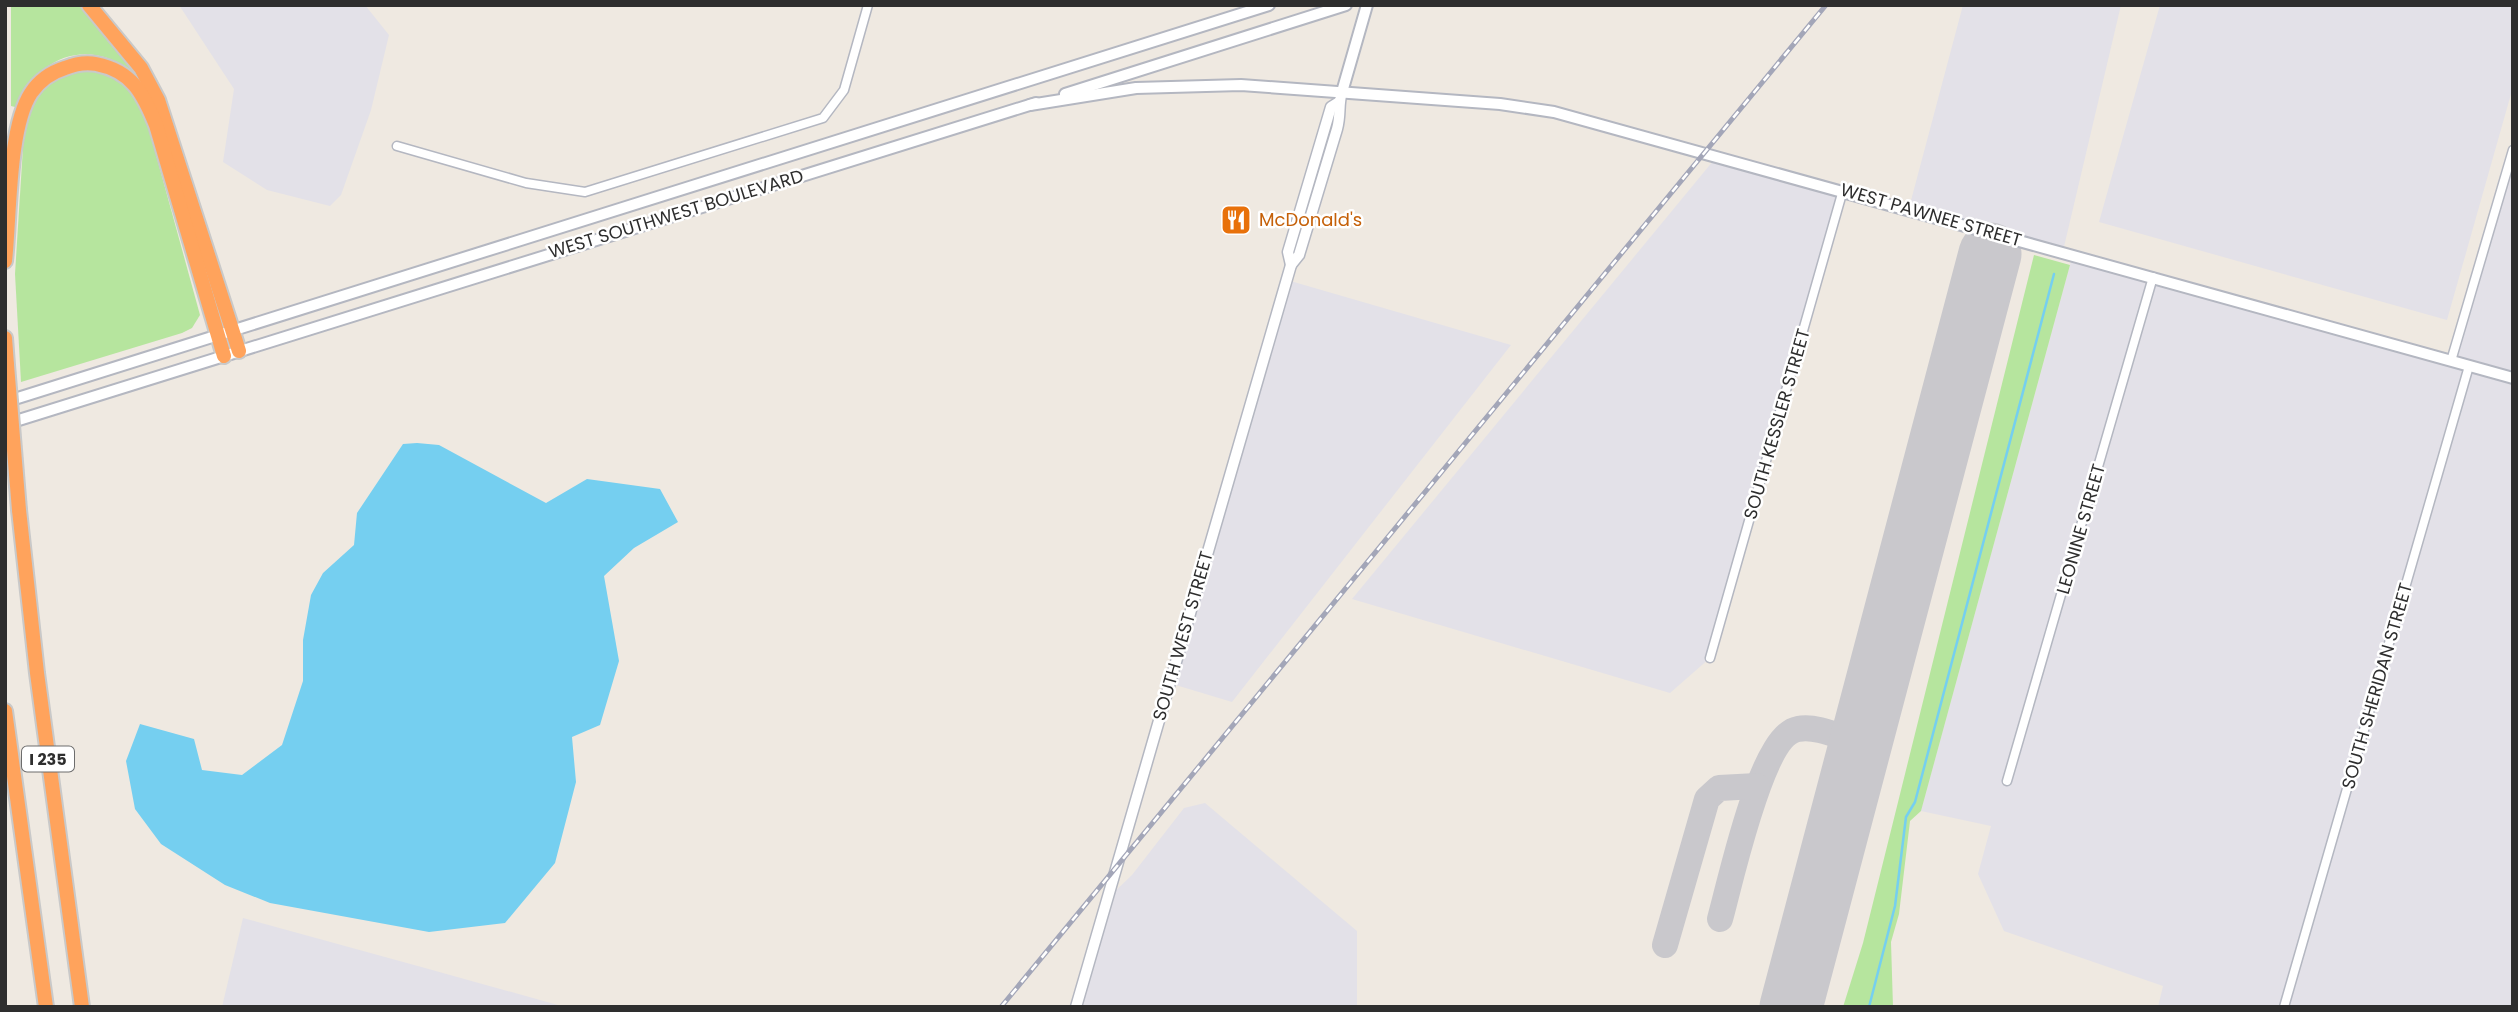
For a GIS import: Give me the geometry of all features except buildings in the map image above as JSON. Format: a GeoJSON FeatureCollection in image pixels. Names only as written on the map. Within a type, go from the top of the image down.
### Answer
{"type":"FeatureCollection","features":[{"type":"Feature","properties":{"kind":"highway"},"geometry":{"type":"LineString","coordinates":[[89,5],[141,68],[158,100],[239,351]]}},
{"type":"Feature","properties":{"kind":"highway"},"geometry":{"type":"LineString","coordinates":[[5,261],[16,139],[22,113],[31,92],[45,78],[76,64],[93,63],[115,69],[130,78],[143,92],[156,125],[224,356]]}},
{"type":"Feature","properties":{"kind":"highway","name":"I 235"},"geometry":{"type":"LineString","coordinates":[[5,338],[19,510],[37,673],[82,1007]]}},
{"type":"Feature","properties":{"kind":"highway","name":"I 235"},"geometry":{"type":"LineString","coordinates":[[5,711],[46,1007]]}},
{"type":"Feature","properties":{"kind":"main road","name":"WEST SOUTHWEST BOULEVARD"},"geometry":{"type":"LineString","coordinates":[[5,402],[1269,5]]}},
{"type":"Feature","properties":{"kind":"main road","name":"WEST SOUTHWEST BOULEVARD"},"geometry":{"type":"LineString","coordinates":[[5,424],[1346,5]]}},
{"type":"Feature","properties":{"kind":"main road","name":"SOUTH WEST STREET"},"geometry":{"type":"LineString","coordinates":[[1340,97],[1367,5]]}},
{"type":"Feature","properties":{"kind":"main road","name":"WEST PAWNEE STREET"},"geometry":{"type":"LineString","coordinates":[[1030,105],[1148,88],[1241,85],[1340,97],[1500,104],[1554,111],[2513,378]]}},
{"type":"Feature","properties":{"kind":"street"},"geometry":{"type":"LineString","coordinates":[[397,146],[526,183],[585,192],[754,141],[816,121],[830,113],[845,86],[868,5]]}},
{"type":"Feature","properties":{"kind":"street","name":"SOUTH WEST STREET"},"geometry":{"type":"LineString","coordinates":[[1076,1007],[1291,265],[1299,256],[1337,129],[1342,110],[1340,97]]}},
{"type":"Feature","properties":{"kind":"street"},"geometry":{"type":"LineString","coordinates":[[2451,361],[2513,150]]}},
{"type":"Feature","properties":{"kind":"street","name":"SOUTH KESSLER STREET"},"geometry":{"type":"LineString","coordinates":[[1710,658],[1843,190]]}},
{"type":"Feature","properties":{"kind":"street","name":"LEONINE STREET"},"geometry":{"type":"LineString","coordinates":[[2007,781],[2153,277]]}},
{"type":"Feature","properties":{"kind":"street","name":"SOUTH SHERIDAN STREET"},"geometry":{"type":"LineString","coordinates":[[2284,1007],[2469,366]]}},
{"type":"Feature","properties":{"kind":"shaded area"},"geometry":{"type":"Polygon","coordinates":[[[179,5],[365,5],[389,35],[371,110],[341,195],[330,206],[267,190],[223,162],[234,89],[179,5]]]}},
{"type":"Feature","properties":{"kind":"shaded area"},"geometry":{"type":"Polygon","coordinates":[[[1963,5],[2121,5],[2063,251],[1909,208],[1963,5]]]}},
{"type":"Feature","properties":{"kind":"shaded area"},"geometry":{"type":"Polygon","coordinates":[[[2160,5],[2513,5],[2513,87],[2447,320],[2099,222],[2160,5]]]}},
{"type":"Feature","properties":{"kind":"shaded area"},"geometry":{"type":"Polygon","coordinates":[[[2513,153],[2513,1007],[2158,1007],[2163,986],[2004,931],[1978,874],[1991,826],[1921,811],[2073,254],[2451,361],[2513,153]]]}},
{"type":"Feature","properties":{"kind":"shaded area"},"geometry":{"type":"Polygon","coordinates":[[[1718,155],[1843,190],[1710,658],[1670,693],[1352,599],[1718,155]]]}},
{"type":"Feature","properties":{"kind":"shaded area"},"geometry":{"type":"Polygon","coordinates":[[[1287,280],[1511,345],[1232,702],[1169,683],[1287,280]]]}},
{"type":"Feature","properties":{"kind":"shaded area"},"geometry":{"type":"Polygon","coordinates":[[[1205,803],[1357,931],[1357,1007],[1076,1007],[1106,900],[1132,875],[1184,808],[1205,803]]]}},
{"type":"Feature","properties":{"kind":"shaded area"},"geometry":{"type":"Polygon","coordinates":[[[243,918],[425,968],[565,1007],[222,1007],[243,918]]]}},
{"type":"Feature","properties":{"kind":"green space"},"geometry":{"type":"Polygon","coordinates":[[[11,5],[81,5],[137,75],[119,63],[101,56],[84,54],[67,57],[38,75],[25,89],[15,107],[11,106],[11,5]]]}},
{"type":"Feature","properties":{"kind":"green space"},"geometry":{"type":"Polygon","coordinates":[[[91,70],[110,75],[124,83],[144,111],[200,315],[192,328],[182,333],[21,382],[15,274],[24,131],[32,104],[45,87],[53,80],[91,70]]]}},
{"type":"Feature","properties":{"kind":"green space"},"geometry":{"type":"Polygon","coordinates":[[[2034,255],[2070,265],[1921,811],[1910,821],[1899,914],[1891,942],[1893,1007],[1843,1007],[1863,943],[2034,255]]]}},
{"type":"Feature","properties":{"kind":"water"},"geometry":{"type":"Polygon","coordinates":[[[403,444],[439,445],[546,503],[587,479],[660,489],[678,522],[634,548],[604,576],[619,661],[600,725],[572,737],[576,782],[555,863],[505,923],[429,932],[270,903],[225,885],[161,844],[135,809],[126,761],[140,724],[194,739],[202,770],[242,775],[282,745],[303,681],[303,640],[311,595],[323,573],[354,545],[357,513],[403,444]]]}},
{"type":"Feature","properties":{"kind":"waterway"},"geometry":{"type":"LineString","coordinates":[[1869,1007],[1895,906],[1906,817],[1915,802],[2054,274]]}},
{"type":"Feature","properties":{"kind":"taxiway"},"geometry":{"type":"LineString","coordinates":[[1720,919],[1749,813],[1772,756],[1784,737],[1805,728],[1861,743]]}},
{"type":"Feature","properties":{"kind":"taxiway"},"geometry":{"type":"LineString","coordinates":[[1665,945],[1707,799],[1719,788],[1757,786]]}},
{"type":"Feature","properties":{"kind":"runway"},"geometry":{"type":"LineString","coordinates":[[1791,1007],[1990,254]]}},
{"type":"Feature","properties":{"kind":"railway"},"geometry":{"type":"LineString","coordinates":[[1001,1007],[1826,5]]}},
{"type":"Feature","properties":{"kind":"place","name":"McDonald's"},"geometry":{"type":"Point","coordinates":[1236,220]}}]}
